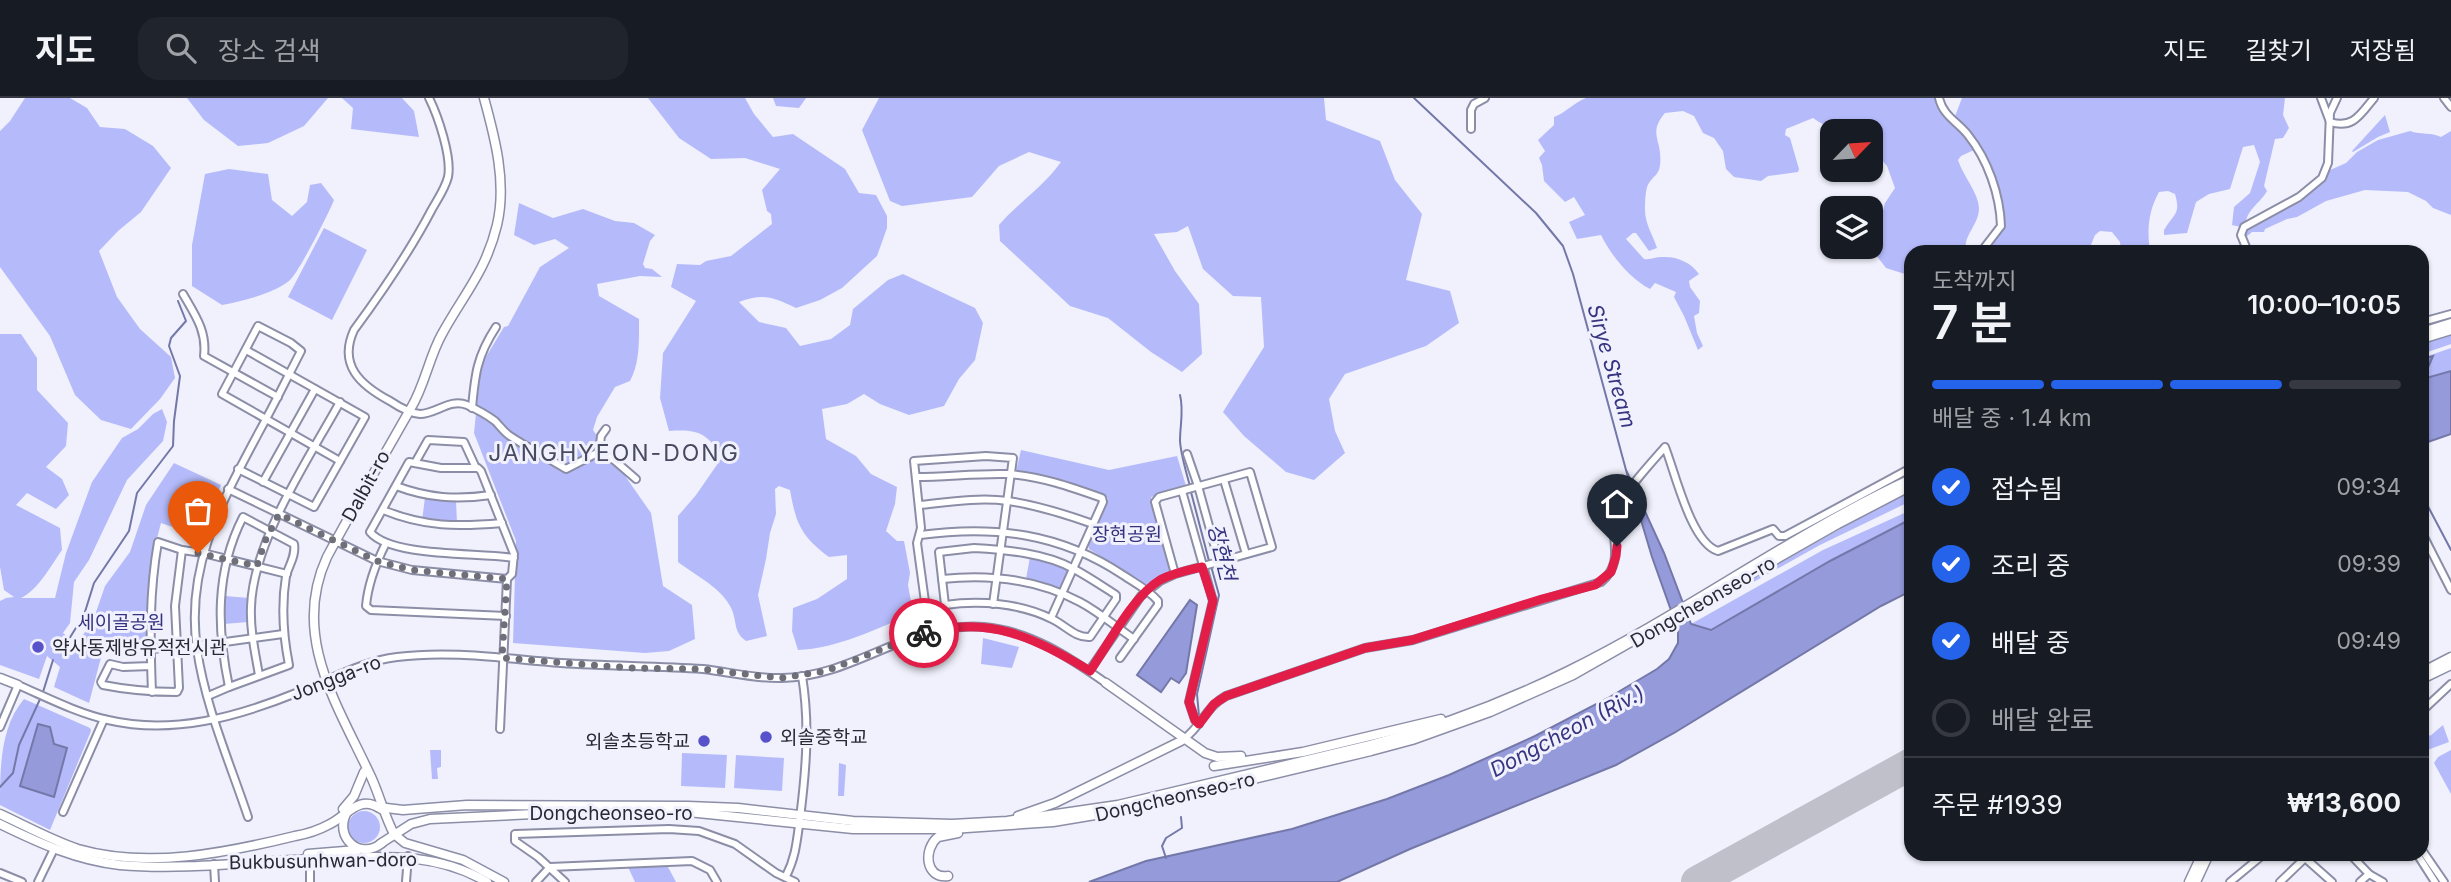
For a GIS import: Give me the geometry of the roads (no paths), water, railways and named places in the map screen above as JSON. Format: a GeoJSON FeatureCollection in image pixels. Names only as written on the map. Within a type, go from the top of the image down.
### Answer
{"type":"FeatureCollection","features":[{"type":"Feature","properties":{"kind":"main road","name":"Dalbit-ro"},"geometry":{"type":"LineString","coordinates":[[387,818],[327,681],[316,647],[313,612],[319,576],[335,542],[409,411],[443,332],[482,270],[498,223],[498,164],[484,98]]}},
{"type":"Feature","properties":{"kind":"main road"},"geometry":{"type":"LineString","coordinates":[[2429,336],[2451,323]]}},
{"type":"Feature","properties":{"kind":"main road"},"geometry":{"type":"LineString","coordinates":[[2429,331],[2451,330]]}},
{"type":"Feature","properties":{"kind":"main road","name":"Dongcheonseo-ro"},"geometry":{"type":"LineString","coordinates":[[381,808],[403,810],[467,805],[555,804],[738,808],[853,829],[896,830],[1006,827],[1119,811],[1412,740],[1528,696],[1573,675],[1835,519],[1904,483]]}},
{"type":"Feature","properties":{"kind":"main road","name":"Dongcheonseo-ro"},"geometry":{"type":"LineString","coordinates":[[1697,601],[1904,490]]}},
{"type":"Feature","properties":{"kind":"main road","name":"Dongcheonseo-ro"},"geometry":{"type":"LineString","coordinates":[[380,845],[411,824],[430,818],[555,813],[709,813],[799,820],[988,822],[1085,811],[1410,735],[1488,707],[1570,670],[1649,629]]}},
{"type":"Feature","properties":{"kind":"main road"},"geometry":{"type":"LineString","coordinates":[[2429,668],[2451,657]]}},
{"type":"Feature","properties":{"kind":"main road"},"geometry":{"type":"LineString","coordinates":[[2429,676],[2451,665]]}},
{"type":"Feature","properties":{"kind":"main road"},"geometry":{"type":"LineString","coordinates":[[0,678],[18,685]]}},
{"type":"Feature","properties":{"kind":"main road"},"geometry":{"type":"LineString","coordinates":[[1106,683],[1183,739],[1211,755],[1230,758],[1348,741]]}},
{"type":"Feature","properties":{"kind":"main road"},"geometry":{"type":"LineString","coordinates":[[1214,765],[1303,752],[1488,707]]}},
{"type":"Feature","properties":{"kind":"main road"},"geometry":{"type":"LineString","coordinates":[[988,822],[1049,806],[1183,739]]}},
{"type":"Feature","properties":{"kind":"main road","name":"Dalbit-ro"},"geometry":{"type":"LineString","coordinates":[[349,810],[362,792],[363,760]]}},
{"type":"Feature","properties":{"kind":"main road"},"geometry":{"type":"LineString","coordinates":[[311,832],[348,804],[358,789],[364,772]]}},
{"type":"Feature","properties":{"kind":"main road"},"geometry":{"type":"LineString","coordinates":[[0,814],[71,846],[120,856],[175,857],[215,853],[311,832],[330,825],[349,810],[365,803],[381,808]]}},
{"type":"Feature","properties":{"kind":"main road"},"geometry":{"type":"LineString","coordinates":[[349,810],[342,825],[345,838],[355,847],[388,856]]}},
{"type":"Feature","properties":{"kind":"main road"},"geometry":{"type":"LineString","coordinates":[[361,849],[368,850],[380,845],[388,833],[387,818]]}},
{"type":"Feature","properties":{"kind":"main road","name":"Bukbusunhwan-doro"},"geometry":{"type":"LineString","coordinates":[[387,818],[394,834],[405,844],[463,860],[504,882]]}},
{"type":"Feature","properties":{"kind":"main road","name":"Bukbusunhwan-doro"},"geometry":{"type":"LineString","coordinates":[[0,824],[54,849],[120,865],[408,856],[451,865],[487,882]]}},
{"type":"Feature","properties":{"kind":"main road"},"geometry":{"type":"LineString","coordinates":[[948,876],[938,876],[928,860],[928,849],[934,840],[942,836],[1006,827]]}},
{"type":"Feature","properties":{"kind":"main road","name":"Bukbusunhwan-doro"},"geometry":{"type":"LineString","coordinates":[[197,864],[361,849]]}},
{"type":"Feature","properties":{"kind":"main road"},"geometry":{"type":"LineString","coordinates":[[2189,882],[2199,861]]}},
{"type":"Feature","properties":{"kind":"main road"},"geometry":{"type":"LineString","coordinates":[[2196,882],[2206,861]]}},
{"type":"Feature","properties":{"kind":"street"},"geometry":{"type":"LineString","coordinates":[[429,98],[435,109],[442,136],[448,175],[408,253],[354,330],[348,344],[350,365],[374,393],[409,411],[428,412],[459,403],[492,419],[508,435],[566,469],[599,452]]}},
{"type":"Feature","properties":{"kind":"street"},"geometry":{"type":"LineString","coordinates":[[1471,129],[1471,110],[1474,104],[1485,98]]}},
{"type":"Feature","properties":{"kind":"street"},"geometry":{"type":"LineString","coordinates":[[1939,98],[1945,113],[1971,139],[1993,181],[2001,226],[1986,245]]}},
{"type":"Feature","properties":{"kind":"street"},"geometry":{"type":"LineString","coordinates":[[2321,98],[2329,121]]}},
{"type":"Feature","properties":{"kind":"street"},"geometry":{"type":"LineString","coordinates":[[2245,245],[2241,235],[2244,226],[2299,197],[2324,174],[2328,163],[2331,109],[2337,98]]}},
{"type":"Feature","properties":{"kind":"street"},"geometry":{"type":"LineString","coordinates":[[2329,121],[2345,125],[2351,123],[2374,98]]}},
{"type":"Feature","properties":{"kind":"street"},"geometry":{"type":"LineString","coordinates":[[2444,98],[2451,107]]}},
{"type":"Feature","properties":{"kind":"street"},"geometry":{"type":"LineString","coordinates":[[183,295],[196,313],[205,341],[204,356],[278,397]]}},
{"type":"Feature","properties":{"kind":"street"},"geometry":{"type":"LineString","coordinates":[[2429,319],[2451,314]]}},
{"type":"Feature","properties":{"kind":"street"},"geometry":{"type":"LineString","coordinates":[[248,817],[208,696],[196,646],[196,590],[202,553],[229,489],[238,469],[265,420],[278,397],[301,351],[258,326],[222,394],[265,420],[340,461]]}},
{"type":"Feature","properties":{"kind":"street"},"geometry":{"type":"LineString","coordinates":[[472,408],[477,363],[482,349],[496,327]]}},
{"type":"Feature","properties":{"kind":"street"},"geometry":{"type":"LineString","coordinates":[[238,469],[314,507],[365,417],[246,350]]}},
{"type":"Feature","properties":{"kind":"street"},"geometry":{"type":"LineString","coordinates":[[263,482],[315,389]]}},
{"type":"Feature","properties":{"kind":"street"},"geometry":{"type":"LineString","coordinates":[[259,675],[252,638],[251,605],[257,566],[279,514],[340,402]]}},
{"type":"Feature","properties":{"kind":"street"},"geometry":{"type":"LineString","coordinates":[[599,452],[601,436],[606,429]]}},
{"type":"Feature","properties":{"kind":"street"},"geometry":{"type":"LineString","coordinates":[[415,463],[428,440],[464,442],[481,471],[514,558],[512,574],[507,579],[500,729]]}},
{"type":"Feature","properties":{"kind":"street"},"geometry":{"type":"LineString","coordinates":[[1183,739],[1195,730],[1214,704],[1226,696],[1365,648],[1412,640],[1601,582],[1611,572],[1616,556],[1615,513],[1645,469],[1665,447],[1695,525],[1705,544],[1717,551],[1773,528],[1779,536],[1785,536],[1904,472]]}},
{"type":"Feature","properties":{"kind":"street"},"geometry":{"type":"LineString","coordinates":[[599,452],[614,460],[635,479]]}},
{"type":"Feature","properties":{"kind":"street"},"geometry":{"type":"LineString","coordinates":[[1187,454],[1217,562]]}},
{"type":"Feature","properties":{"kind":"street"},"geometry":{"type":"LineString","coordinates":[[929,631],[917,543],[920,535],[919,505],[914,461],[986,456],[1013,458],[993,604]]}},
{"type":"Feature","properties":{"kind":"street"},"geometry":{"type":"LineString","coordinates":[[477,468],[441,467],[409,462],[370,532],[372,536],[387,543],[419,550],[514,558]]}},
{"type":"Feature","properties":{"kind":"street"},"geometry":{"type":"LineString","coordinates":[[1090,671],[1146,590],[1160,580],[1175,573],[1272,547],[1250,472],[1159,497],[1156,502],[1175,573]]}},
{"type":"Feature","properties":{"kind":"street"},"geometry":{"type":"LineString","coordinates":[[916,477],[1010,474],[1048,481],[1101,498],[1103,502],[1051,618]]}},
{"type":"Feature","properties":{"kind":"street"},"geometry":{"type":"LineString","coordinates":[[1224,480],[1246,554]]}},
{"type":"Feature","properties":{"kind":"street"},"geometry":{"type":"LineString","coordinates":[[396,486],[418,494],[443,498],[466,499],[491,495]]}},
{"type":"Feature","properties":{"kind":"street"},"geometry":{"type":"LineString","coordinates":[[229,489],[377,561],[412,570],[507,579]]}},
{"type":"Feature","properties":{"kind":"street"},"geometry":{"type":"LineString","coordinates":[[1183,490],[1213,601],[1189,702],[1199,724]]}},
{"type":"Feature","properties":{"kind":"street"},"geometry":{"type":"LineString","coordinates":[[919,505],[1007,501],[1064,514],[1093,524]]}},
{"type":"Feature","properties":{"kind":"street"},"geometry":{"type":"LineString","coordinates":[[383,510],[432,525],[502,523]]}},
{"type":"Feature","properties":{"kind":"street"},"geometry":{"type":"LineString","coordinates":[[208,696],[289,666],[282,610],[287,574],[295,551],[294,544],[243,517],[235,533],[220,597],[221,643],[229,687]]}},
{"type":"Feature","properties":{"kind":"street"},"geometry":{"type":"LineString","coordinates":[[920,535],[952,531],[1003,531],[1041,538],[1082,552],[1114,569],[1157,598],[1158,605],[1120,658]]}},
{"type":"Feature","properties":{"kind":"street"},"geometry":{"type":"LineString","coordinates":[[152,692],[149,606],[158,542],[287,574]]}},
{"type":"Feature","properties":{"kind":"street"},"geometry":{"type":"LineString","coordinates":[[387,543],[377,561],[367,591],[366,606],[371,610],[506,616]]}},
{"type":"Feature","properties":{"kind":"street"},"geometry":{"type":"LineString","coordinates":[[2429,547],[2451,590]]}},
{"type":"Feature","properties":{"kind":"street"},"geometry":{"type":"LineString","coordinates":[[974,548],[1001,549],[1073,568],[1116,595],[1090,637],[1082,637],[1051,618],[1020,608],[966,602],[945,605],[939,552],[974,548]]}},
{"type":"Feature","properties":{"kind":"street"},"geometry":{"type":"LineString","coordinates":[[151,666],[123,667],[110,664],[101,682],[103,685],[123,689],[177,692],[175,607],[183,550]]}},
{"type":"Feature","properties":{"kind":"street"},"geometry":{"type":"LineString","coordinates":[[942,579],[998,577],[1062,593],[1134,639]]}},
{"type":"Feature","properties":{"kind":"street","name":"Jongga-ro"},"geometry":{"type":"LineString","coordinates":[[18,685],[52,701],[104,719],[154,725],[216,720],[261,707],[364,665],[396,657],[450,653],[631,668],[700,669],[769,678],[802,676],[841,666],[929,631],[971,626],[1001,629],[1050,647],[1106,683]]}},
{"type":"Feature","properties":{"kind":"street"},"geometry":{"type":"LineString","coordinates":[[150,649],[196,646],[283,634]]}},
{"type":"Feature","properties":{"kind":"street"},"geometry":{"type":"LineString","coordinates":[[786,876],[794,856],[808,737],[802,676]]}},
{"type":"Feature","properties":{"kind":"street"},"geometry":{"type":"LineString","coordinates":[[2429,704],[2451,684]]}},
{"type":"Feature","properties":{"kind":"street"},"geometry":{"type":"LineString","coordinates":[[0,727],[18,685]]}},
{"type":"Feature","properties":{"kind":"street"},"geometry":{"type":"LineString","coordinates":[[63,811],[104,719]]}},
{"type":"Feature","properties":{"kind":"street"},"geometry":{"type":"LineString","coordinates":[[565,882],[515,841],[513,836],[518,833],[601,830],[699,831],[735,844],[776,873],[795,882]]}},
{"type":"Feature","properties":{"kind":"street"},"geometry":{"type":"LineString","coordinates":[[38,882],[54,849]]}},
{"type":"Feature","properties":{"kind":"street"},"geometry":{"type":"LineString","coordinates":[[406,882],[408,856]]}},
{"type":"Feature","properties":{"kind":"street"},"geometry":{"type":"LineString","coordinates":[[310,859],[310,882]]}},
{"type":"Feature","properties":{"kind":"street"},"geometry":{"type":"LineString","coordinates":[[2429,860],[2444,882]]}},
{"type":"Feature","properties":{"kind":"street"},"geometry":{"type":"LineString","coordinates":[[536,882],[550,867],[692,861],[710,870],[717,882]]}},
{"type":"Feature","properties":{"kind":"street"},"geometry":{"type":"LineString","coordinates":[[2233,881],[2256,861]]}},
{"type":"Feature","properties":{"kind":"street"},"geometry":{"type":"LineString","coordinates":[[2280,882],[2301,861]]}},
{"type":"Feature","properties":{"kind":"street"},"geometry":{"type":"LineString","coordinates":[[2311,861],[2332,882]]}},
{"type":"Feature","properties":{"kind":"street"},"geometry":{"type":"LineString","coordinates":[[2357,861],[2369,874],[2383,882]]}},
{"type":"Feature","properties":{"kind":"street"},"geometry":{"type":"LineString","coordinates":[[2422,861],[2435,882]]}},
{"type":"Feature","properties":{"kind":"street"},"geometry":{"type":"LineString","coordinates":[[214,864],[215,882]]}},
{"type":"Feature","properties":{"kind":"street"},"geometry":{"type":"LineString","coordinates":[[0,873],[22,882]]}},
{"type":"Feature","properties":{"kind":"street"},"geometry":{"type":"LineString","coordinates":[[2360,882],[2369,874]]}},
{"type":"Feature","properties":{"kind":"water"},"geometry":{"type":"Polygon","coordinates":[[[2451,371],[2451,434],[2429,442],[2429,377],[2451,371]]]}},
{"type":"Feature","properties":{"kind":"water","name":"Dongcheon (Riv.)"},"geometry":{"type":"Polygon","coordinates":[[[1626,470],[1664,553],[1691,624],[1711,630],[1830,561],[1904,523],[1904,594],[1616,765],[1410,849],[1337,882],[1089,882],[1146,861],[1292,829],[1387,799],[1449,775],[1535,736],[1608,698],[1657,669],[1669,659],[1678,643],[1678,630],[1652,557],[1626,470]]]}},
{"type":"Feature","properties":{"kind":"water"},"geometry":{"type":"Polygon","coordinates":[[[1190,600],[1197,605],[1186,673],[1179,683],[1171,678],[1161,692],[1137,675],[1190,600]]]}},
{"type":"Feature","properties":{"kind":"water"},"geometry":{"type":"Polygon","coordinates":[[[38,724],[50,727],[54,744],[67,748],[54,797],[20,786],[38,724]]]}},
{"type":"Feature","properties":{"kind":"waterway","name":"Sirye Stream"},"geometry":{"type":"LineString","coordinates":[[1414,98],[1536,213],[1563,246],[1626,470]]}},
{"type":"Feature","properties":{"kind":"waterway"},"geometry":{"type":"LineString","coordinates":[[69,639],[84,615],[94,583],[129,531],[137,493],[173,446],[180,376],[169,346],[171,338],[186,321],[178,301]]}},
{"type":"Feature","properties":{"kind":"waterway","name":"장현천"},"geometry":{"type":"LineString","coordinates":[[1180,395],[1181,446],[1190,486]]}},
{"type":"Feature","properties":{"kind":"waterway","name":"장현천"},"geometry":{"type":"LineString","coordinates":[[1191,492],[1209,561]]}},
{"type":"Feature","properties":{"kind":"waterway"},"geometry":{"type":"LineString","coordinates":[[2429,508],[2451,550]]}},
{"type":"Feature","properties":{"kind":"waterway","name":"장현천"},"geometry":{"type":"LineString","coordinates":[[1199,716],[1197,694],[1219,595],[1211,566]]}},
{"type":"Feature","properties":{"kind":"waterway"},"geometry":{"type":"LineString","coordinates":[[43,692],[53,660]]}},
{"type":"Feature","properties":{"kind":"waterway"},"geometry":{"type":"LineString","coordinates":[[0,787],[13,773],[19,745],[41,697]]}},
{"type":"Feature","properties":{"kind":"waterway","name":"장현천"},"geometry":{"type":"LineString","coordinates":[[1166,858],[1162,846],[1166,838],[1182,828],[1181,817]]}},
{"type":"Feature","properties":{"kind":"place","name":"약사동제방유적전시관"},"geometry":{"type":"Point","coordinates":[38,647]}},
{"type":"Feature","properties":{"kind":"place","name":"외솔중학교"},"geometry":{"type":"Point","coordinates":[766,737]}},
{"type":"Feature","properties":{"kind":"place","name":"외솔초등학교"},"geometry":{"type":"Point","coordinates":[704,741]}},
{"type":"Feature","properties":{"kind":"district","name":"JANGHYEON-DONG"},"geometry":{"type":"Point","coordinates":[614,453]}},
{"type":"Feature","properties":{"kind":"park label","name":"장현공원"},"geometry":{"type":"Point","coordinates":[1127,534]}},
{"type":"Feature","properties":{"kind":"park label","name":"세이골공원"},"geometry":{"type":"Point","coordinates":[121,622]}}]}
